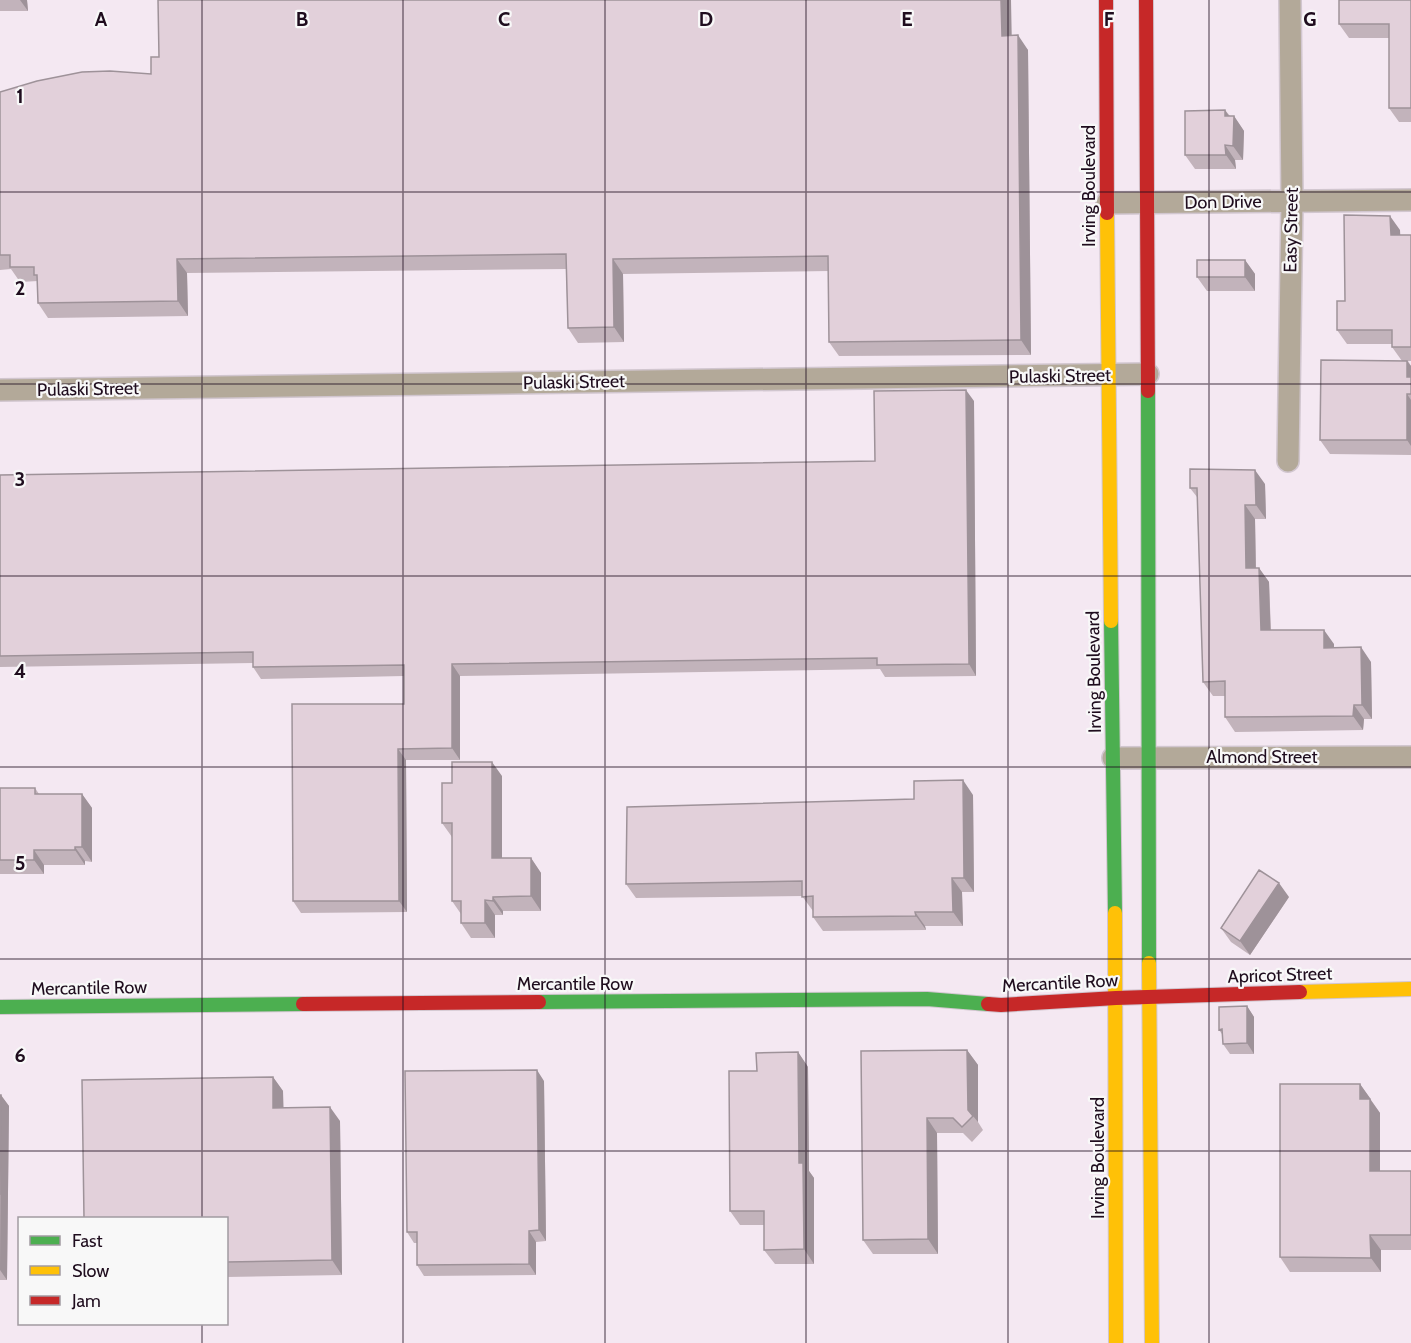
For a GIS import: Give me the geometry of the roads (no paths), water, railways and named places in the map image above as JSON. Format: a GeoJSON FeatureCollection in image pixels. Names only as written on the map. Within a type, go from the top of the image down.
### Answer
{"type":"FeatureCollection","features":[{"type":"Feature","properties":{"kind":"main road","name":"Irving Boulevard"},"geometry":{"type":"LineString","coordinates":[[1106,0],[1107,375],[1116,998],[1116,1343]]}},
{"type":"Feature","properties":{"kind":"main road"},"geometry":{"type":"LineString","coordinates":[[1146,0],[1147,757],[1152,1343]]}},
{"type":"Feature","properties":{"kind":"main road","name":"Apricot Street"},"geometry":{"type":"LineString","coordinates":[[1150,997],[1411,989]]}},
{"type":"Feature","properties":{"kind":"main road","name":"Mercantile Row"},"geometry":{"type":"LineString","coordinates":[[0,1007],[927,999],[1000,1005],[1150,997]]}},
{"type":"Feature","properties":{"kind":"street","name":"Easy Street"},"geometry":{"type":"LineString","coordinates":[[1288,461],[1292,201],[1290,0]]}},
{"type":"Feature","properties":{"kind":"street","name":"Don Drive"},"geometry":{"type":"LineString","coordinates":[[1107,203],[1411,200]]}},
{"type":"Feature","properties":{"kind":"street","name":"Pulaski Street"},"geometry":{"type":"LineString","coordinates":[[0,390],[1148,374]]}},
{"type":"Feature","properties":{"kind":"street","name":"Almond Street"},"geometry":{"type":"LineString","coordinates":[[1113,758],[1411,757]]}}]}
